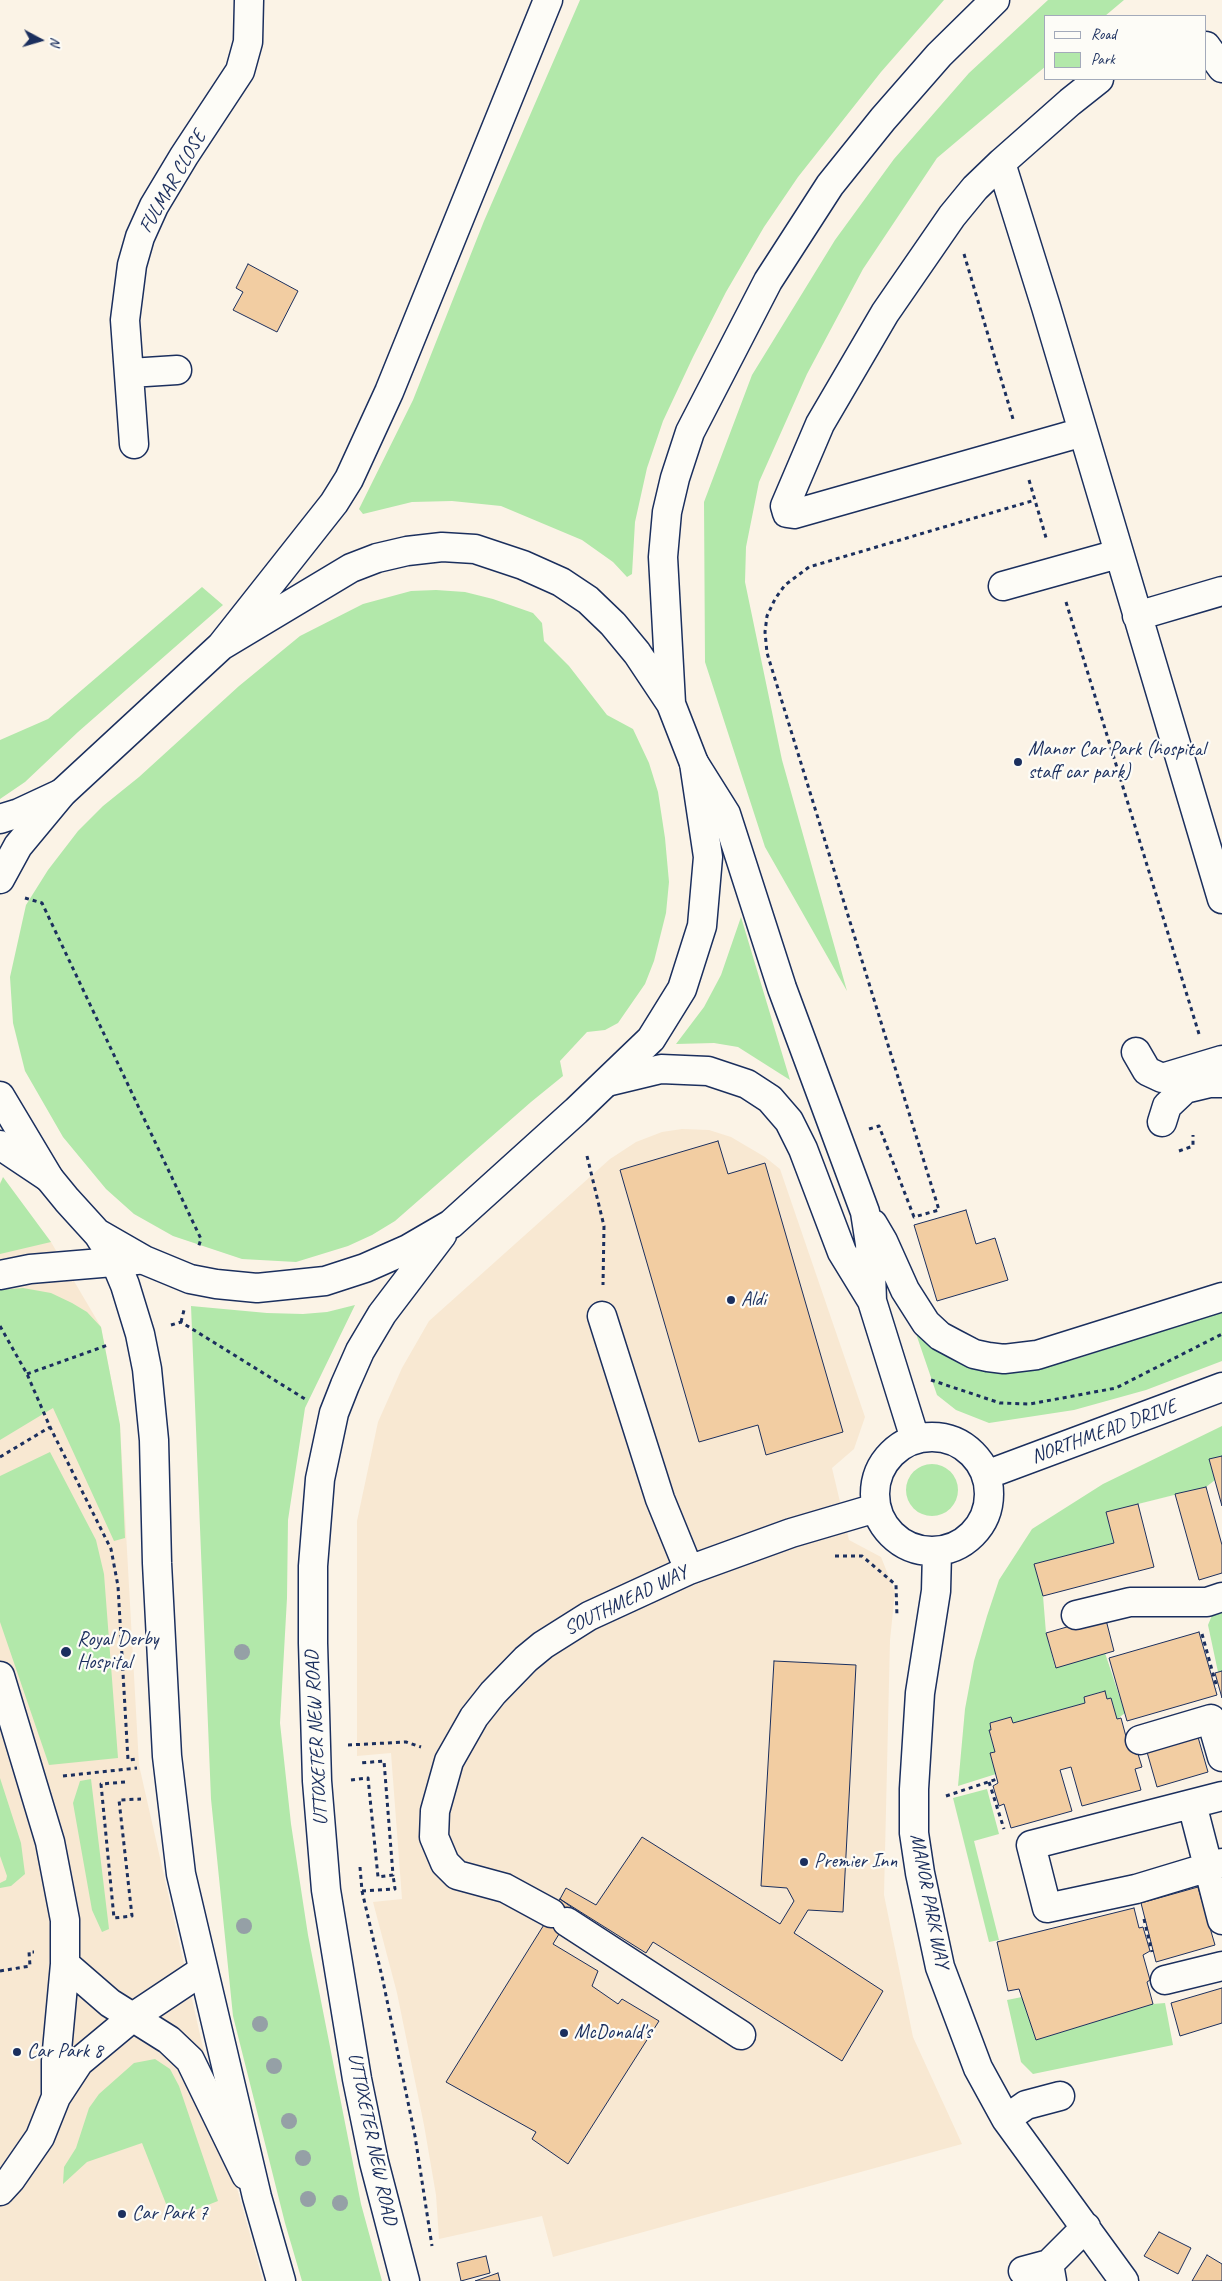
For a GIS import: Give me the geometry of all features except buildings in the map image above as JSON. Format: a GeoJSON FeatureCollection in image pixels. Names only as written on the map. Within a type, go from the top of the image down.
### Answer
{"type":"FeatureCollection","features":[{"type":"Feature","properties":{"kind":"main road","name":"FULMAR CLOSE"},"geometry":{"type":"LineString","coordinates":[[134,444],[125,320],[129,277],[136,251],[154,206],[184,156],[240,71],[248,42],[249,0]]}},
{"type":"Feature","properties":{"kind":"main road"},"geometry":{"type":"LineString","coordinates":[[0,879],[18,846],[62,793],[221,646],[334,503],[349,480],[389,392],[548,0]]}},
{"type":"Feature","properties":{"kind":"main road"},"geometry":{"type":"LineString","coordinates":[[671,704],[663,557],[666,512],[690,432],[768,281],[830,185],[883,119],[939,55],[995,0]]}},
{"type":"Feature","properties":{"kind":"main road"},"geometry":{"type":"LineString","coordinates":[[1207,47],[1222,68]]}},
{"type":"Feature","properties":{"kind":"main road"},"geometry":{"type":"LineString","coordinates":[[1082,432],[794,514],[787,513],[785,506],[820,424],[885,313],[952,216],[975,188],[1070,102],[1098,80]]}},
{"type":"Feature","properties":{"kind":"main road"},"geometry":{"type":"LineString","coordinates":[[1001,164],[1137,616],[1215,853],[1222,899]]}},
{"type":"Feature","properties":{"kind":"main road"},"geometry":{"type":"LineString","coordinates":[[130,373],[177,370]]}},
{"type":"Feature","properties":{"kind":"main road"},"geometry":{"type":"LineString","coordinates":[[221,646],[343,572],[377,558],[407,551],[442,547],[475,549],[523,565],[561,582],[588,600],[613,624],[637,653],[671,704],[694,762],[726,814],[782,988],[865,1212],[870,1244],[872,1301]]}},
{"type":"Feature","properties":{"kind":"main road"},"geometry":{"type":"LineString","coordinates":[[1003,586],[1118,554]]}},
{"type":"Feature","properties":{"kind":"main road"},"geometry":{"type":"LineString","coordinates":[[1137,616],[1222,590]]}},
{"type":"Feature","properties":{"kind":"main road"},"geometry":{"type":"LineString","coordinates":[[97,1232],[144,1260],[190,1279],[257,1288],[326,1281],[365,1268],[399,1253],[450,1224],[607,1082],[651,1038],[682,989],[702,926],[708,857],[694,762]]}},
{"type":"Feature","properties":{"kind":"main road"},"geometry":{"type":"LineString","coordinates":[[0,819],[19,813],[62,793]]}},
{"type":"Feature","properties":{"kind":"main road"},"geometry":{"type":"LineString","coordinates":[[1136,1052],[1146,1071],[1162,1078],[1217,1069]]}},
{"type":"Feature","properties":{"kind":"main road"},"geometry":{"type":"LineString","coordinates":[[607,1082],[661,1069],[708,1071],[746,1084],[770,1099],[789,1121],[803,1149],[842,1252],[872,1301],[915,1439]]}},
{"type":"Feature","properties":{"kind":"main road"},"geometry":{"type":"LineString","coordinates":[[1162,1122],[1167,1106],[1185,1089],[1210,1083],[1217,1069]]}},
{"type":"Feature","properties":{"kind":"main road"},"geometry":{"type":"LineString","coordinates":[[0,1097],[49,1178],[97,1232],[115,1261],[125,1285],[140,1334],[147,1369],[154,1440],[158,1581],[167,1761],[181,1874],[202,1971],[257,2198],[281,2281]]}},
{"type":"Feature","properties":{"kind":"main road"},"geometry":{"type":"LineString","coordinates":[[0,1145],[49,1178]]}},
{"type":"Feature","properties":{"kind":"main road"},"geometry":{"type":"LineString","coordinates":[[865,1212],[883,1241],[916,1310],[940,1336],[974,1354],[1004,1359],[1037,1355],[1222,1297]]}},
{"type":"Feature","properties":{"kind":"main road","name":"UTTOXETER NEW ROAD"},"geometry":{"type":"LineString","coordinates":[[405,2281],[374,2162],[357,2079],[326,1890],[317,1781],[313,1566],[320,1479],[334,1413],[344,1385],[360,1351],[382,1314],[450,1224]]}},
{"type":"Feature","properties":{"kind":"main road"},"geometry":{"type":"LineString","coordinates":[[0,1275],[30,1269],[144,1260]]}},
{"type":"Feature","properties":{"kind":"main road"},"geometry":{"type":"LineString","coordinates":[[602,1316],[660,1499],[689,1570]]}},
{"type":"Feature","properties":{"kind":"main road","name":"NORTHMEAD DRIVE"},"geometry":{"type":"LineString","coordinates":[[986,1475],[1222,1387]]}},
{"type":"Feature","properties":{"kind":"main road"},"geometry":{"type":"LineString","coordinates":[[928,1437],[946,1439],[969,1451],[986,1475],[989,1490],[987,1510],[977,1528],[960,1544],[937,1552],[916,1549],[896,1539],[885,1527],[876,1508],[878,1474],[890,1455],[902,1445],[915,1439],[928,1437]]}},
{"type":"Feature","properties":{"kind":"main road","name":"SOUTHMEAD WAY"},"geometry":{"type":"LineString","coordinates":[[741,2035],[559,1917],[498,1886],[457,1876],[450,1871],[440,1854],[434,1837],[434,1817],[449,1761],[474,1717],[493,1693],[526,1659],[543,1645],[589,1616],[689,1570],[791,1533],[876,1508]]}},
{"type":"Feature","properties":{"kind":"main road","name":"MANOR PARK WAY"},"geometry":{"type":"LineString","coordinates":[[937,1552],[936,1592],[920,1693],[915,1755],[914,1833],[920,1873],[940,1966],[978,2068],[1006,2119],[1124,2281]]}},
{"type":"Feature","properties":{"kind":"main road"},"geometry":{"type":"LineString","coordinates":[[1076,1614],[1130,1602],[1207,1602],[1222,1597]]}},
{"type":"Feature","properties":{"kind":"main road"},"geometry":{"type":"LineString","coordinates":[[0,1676],[34,1782],[50,1842],[65,1920],[66,1964],[56,2061],[56,2097]]}},
{"type":"Feature","properties":{"kind":"main road"},"geometry":{"type":"LineString","coordinates":[[1140,1740],[1211,1719],[1222,1757]]}},
{"type":"Feature","properties":{"kind":"main road"},"geometry":{"type":"LineString","coordinates":[[1215,1865],[1136,1889],[1047,1908],[1032,1845],[1222,1796]]}},
{"type":"Feature","properties":{"kind":"main road"},"geometry":{"type":"LineString","coordinates":[[1192,1804],[1215,1865],[1222,1920]]}},
{"type":"Feature","properties":{"kind":"main road"},"geometry":{"type":"LineString","coordinates":[[66,1964],[110,2003],[169,2040],[190,2060],[257,2198]]}},
{"type":"Feature","properties":{"kind":"main road"},"geometry":{"type":"LineString","coordinates":[[1164,1980],[1222,1966]]}},
{"type":"Feature","properties":{"kind":"main road"},"geometry":{"type":"LineString","coordinates":[[0,2191],[11,2179],[40,2137],[56,2097],[79,2062],[133,2017],[202,1971]]}},
{"type":"Feature","properties":{"kind":"main road"},"geometry":{"type":"LineString","coordinates":[[1006,2119],[1026,2105],[1060,2096]]}},
{"type":"Feature","properties":{"kind":"main road"},"geometry":{"type":"LineString","coordinates":[[1023,2271],[1050,2272],[1086,2227]]}},
{"type":"Feature","properties":{"kind":"path"},"geometry":{"type":"LineString","coordinates":[[952,216],[1056,572],[1217,1069]]}},
{"type":"Feature","properties":{"kind":"path"},"geometry":{"type":"LineString","coordinates":[[839,1140],[879,1126],[914,1217],[939,1210],[767,653],[765,632],[768,616],[775,599],[785,584],[809,567],[1035,500]]}},
{"type":"Feature","properties":{"kind":"path"},"geometry":{"type":"LineString","coordinates":[[42,903],[201,1239],[181,1322]]}},
{"type":"Feature","properties":{"kind":"path"},"geometry":{"type":"LineString","coordinates":[[587,1156],[604,1226],[602,1316]]}},
{"type":"Feature","properties":{"kind":"path"},"geometry":{"type":"LineString","coordinates":[[0,1326],[27,1374],[50,1427],[111,1549],[118,1586],[129,1769]]}},
{"type":"Feature","properties":{"kind":"path"},"geometry":{"type":"LineString","coordinates":[[0,1457],[50,1427]]}},
{"type":"Feature","properties":{"kind":"path"},"geometry":{"type":"LineString","coordinates":[[1194,1602],[1217,1691]]}},
{"type":"Feature","properties":{"kind":"path"},"geometry":{"type":"LineString","coordinates":[[344,1746],[406,1742],[427,1749],[449,1761]]}},
{"type":"Feature","properties":{"kind":"path"},"geometry":{"type":"LineString","coordinates":[[128,1760],[167,1761]]}},
{"type":"Feature","properties":{"kind":"path"},"geometry":{"type":"LineString","coordinates":[[34,1782],[49,1777],[129,1769],[167,1761]]}},
{"type":"Feature","properties":{"kind":"path"},"geometry":{"type":"LineString","coordinates":[[360,1763],[384,1761],[395,1889],[362,1891]]}},
{"type":"Feature","properties":{"kind":"path"},"geometry":{"type":"LineString","coordinates":[[351,1780],[368,1778],[378,1877],[393,1875]]}},
{"type":"Feature","properties":{"kind":"path"},"geometry":{"type":"LineString","coordinates":[[914,1806],[997,1779]]}},
{"type":"Feature","properties":{"kind":"path"},"geometry":{"type":"LineString","coordinates":[[125,1782],[101,1784],[114,1918],[132,1916],[119,1800],[172,1796]]}},
{"type":"Feature","properties":{"kind":"path"},"geometry":{"type":"LineString","coordinates":[[989,1782],[1006,1835],[1032,1845]]}},
{"type":"Feature","properties":{"kind":"path"},"geometry":{"type":"LineString","coordinates":[[360,1867],[362,1891],[383,1981],[413,2127],[430,2223],[432,2255]]}},
{"type":"Feature","properties":{"kind":"path"},"geometry":{"type":"LineString","coordinates":[[1136,1889],[1159,1982],[1164,1980]]}},
{"type":"Feature","properties":{"kind":"shaded area"},"geometry":{"type":"Polygon","coordinates":[[[682,1129],[709,1130],[731,1137],[765,1157],[780,1169],[865,1417],[854,1449],[832,1468],[849,1540],[881,1557],[895,1592],[890,1640],[884,1895],[913,2037],[962,2144],[553,2257],[542,2216],[439,2239],[436,2195],[424,2125],[397,1993],[373,1902],[402,1899],[391,1753],[357,1756],[357,1521],[378,1422],[402,1368],[429,1321],[610,1159],[636,1142],[662,1132],[682,1129]]]}},
{"type":"Feature","properties":{"kind":"shaded area","name":"Royal Derby Hospital"},"geometry":{"type":"Polygon","coordinates":[[[0,1181],[51,1242],[101,1327],[120,1425],[139,1765],[225,2145],[263,2281],[0,2281],[0,1181]]]}},
{"type":"Feature","properties":{"kind":"green space"},"geometry":{"type":"Polygon","coordinates":[[[580,0],[944,0],[881,72],[798,177],[764,227],[726,292],[663,421],[647,468],[635,522],[632,574],[627,577],[613,562],[582,540],[501,506],[452,501],[412,502],[363,514],[359,509],[413,400],[484,221],[580,0]]]}},
{"type":"Feature","properties":{"kind":"green space"},"geometry":{"type":"Polygon","coordinates":[[[1048,0],[1124,0],[1106,15],[1044,15],[1044,68],[937,158],[863,269],[807,374],[759,482],[746,547],[745,582],[782,760],[847,991],[765,847],[705,662],[704,502],[752,375],[835,240],[894,159],[969,73],[1048,0]]]}},
{"type":"Feature","properties":{"kind":"green space"},"geometry":{"type":"Polygon","coordinates":[[[202,587],[223,605],[78,732],[25,782],[0,799],[0,740],[48,719],[202,587]]]}},
{"type":"Feature","properties":{"kind":"green space"},"geometry":{"type":"Polygon","coordinates":[[[411,591],[465,592],[493,599],[533,613],[542,623],[544,641],[569,666],[607,715],[633,729],[649,763],[658,792],[669,882],[666,913],[654,961],[645,984],[618,1023],[605,1030],[587,1032],[560,1061],[563,1076],[395,1221],[372,1235],[348,1246],[296,1262],[242,1259],[173,1236],[134,1214],[106,1189],[63,1137],[25,1071],[13,1023],[10,977],[26,905],[48,870],[78,831],[103,806],[139,777],[239,686],[300,636],[363,604],[411,591]]]}},
{"type":"Feature","properties":{"kind":"green space"},"geometry":{"type":"Polygon","coordinates":[[[741,917],[790,1080],[738,1047],[714,1043],[676,1044],[704,1007],[721,975],[741,917]]]}},
{"type":"Feature","properties":{"kind":"green space"},"geometry":{"type":"Polygon","coordinates":[[[3,1177],[51,1242],[0,1254],[0,1184],[3,1177]]]}},
{"type":"Feature","properties":{"kind":"green space"},"geometry":{"type":"Polygon","coordinates":[[[23,1288],[51,1293],[72,1303],[87,1312],[101,1327],[120,1425],[125,1538],[114,1541],[53,1408],[0,1440],[0,1290],[23,1288]]]}},
{"type":"Feature","properties":{"kind":"green space"},"geometry":{"type":"Polygon","coordinates":[[[355,1305],[305,1408],[288,1520],[287,1598],[280,1723],[291,1824],[308,1935],[361,2204],[382,2281],[302,2281],[285,2223],[233,2016],[211,1799],[191,1306],[267,1313],[303,1314],[327,1312],[355,1305]]]}},
{"type":"Feature","properties":{"kind":"green space"},"geometry":{"type":"Polygon","coordinates":[[[1222,1311],[1222,1361],[1146,1390],[1074,1410],[989,1423],[956,1410],[937,1395],[912,1322],[947,1357],[995,1373],[1073,1360],[1222,1311]]]}},
{"type":"Feature","properties":{"kind":"green space"},"geometry":{"type":"Polygon","coordinates":[[[1222,1426],[1222,1456],[1209,1460],[1215,1480],[1206,1487],[1106,1512],[1114,1543],[1034,1564],[1043,1596],[1046,1633],[1055,1667],[1105,1653],[1125,1713],[1117,1719],[1111,1698],[1107,1699],[1104,1691],[1084,1697],[1085,1703],[1013,1723],[1011,1717],[990,1723],[991,1730],[989,1731],[995,1752],[990,1754],[996,1774],[958,1786],[965,1709],[974,1661],[999,1580],[1032,1529],[1103,1484],[1222,1426]]]}},
{"type":"Feature","properties":{"kind":"green space"},"geometry":{"type":"Polygon","coordinates":[[[50,1452],[96,1540],[104,1574],[118,1758],[49,1765],[0,1622],[0,1476],[50,1452]]]}},
{"type":"Feature","properties":{"kind":"green space"},"geometry":{"type":"Polygon","coordinates":[[[927,1464],[937,1464],[951,1471],[958,1485],[958,1495],[951,1509],[937,1516],[927,1516],[917,1512],[910,1505],[906,1495],[906,1485],[910,1475],[917,1468],[927,1464]]]}},
{"type":"Feature","properties":{"kind":"green space"},"geometry":{"type":"Polygon","coordinates":[[[1222,1610],[1222,1671],[1218,1672],[1208,1625],[1213,1613],[1222,1610]]]}},
{"type":"Feature","properties":{"kind":"green space"},"geometry":{"type":"Polygon","coordinates":[[[0,1778],[21,1843],[25,1874],[11,1886],[0,1888],[0,1883],[6,1880],[7,1876],[0,1856],[0,1778]]]}},
{"type":"Feature","properties":{"kind":"green space"},"geometry":{"type":"Polygon","coordinates":[[[91,1779],[109,1929],[102,1932],[92,1910],[73,1803],[80,1781],[91,1779]]]}},
{"type":"Feature","properties":{"kind":"green space"},"geometry":{"type":"Polygon","coordinates":[[[987,1789],[999,1834],[974,1841],[999,1940],[989,1942],[953,1798],[987,1789]]]}},
{"type":"Feature","properties":{"kind":"green space"},"geometry":{"type":"Polygon","coordinates":[[[1022,1997],[1036,2040],[1153,2004],[1165,2003],[1173,2045],[1033,2074],[1021,2062],[1007,2000],[1022,1997]]]}},
{"type":"Feature","properties":{"kind":"green space"},"geometry":{"type":"Polygon","coordinates":[[[155,2059],[170,2069],[179,2086],[218,2201],[172,2219],[142,2143],[87,2162],[63,2184],[64,2167],[76,2148],[89,2108],[99,2094],[134,2063],[155,2059]]]}},
{"type":"Feature","properties":{"kind":"place","name":"Manor Car Park (hospital staff car park)"},"geometry":{"type":"Point","coordinates":[1018,762]}},
{"type":"Feature","properties":{"kind":"place","name":"Aldi"},"geometry":{"type":"Point","coordinates":[731,1300]}},
{"type":"Feature","properties":{"kind":"place","name":"Royal Derby Hospital"},"geometry":{"type":"Point","coordinates":[66,1652]}},
{"type":"Feature","properties":{"kind":"place","name":"Premier Inn"},"geometry":{"type":"Point","coordinates":[804,1862]}},
{"type":"Feature","properties":{"kind":"place","name":"McDonald's"},"geometry":{"type":"Point","coordinates":[564,2033]}},
{"type":"Feature","properties":{"kind":"place","name":"Car Park 8"},"geometry":{"type":"Point","coordinates":[17,2052]}},
{"type":"Feature","properties":{"kind":"place","name":"Car Park 7"},"geometry":{"type":"Point","coordinates":[122,2214]}}]}
